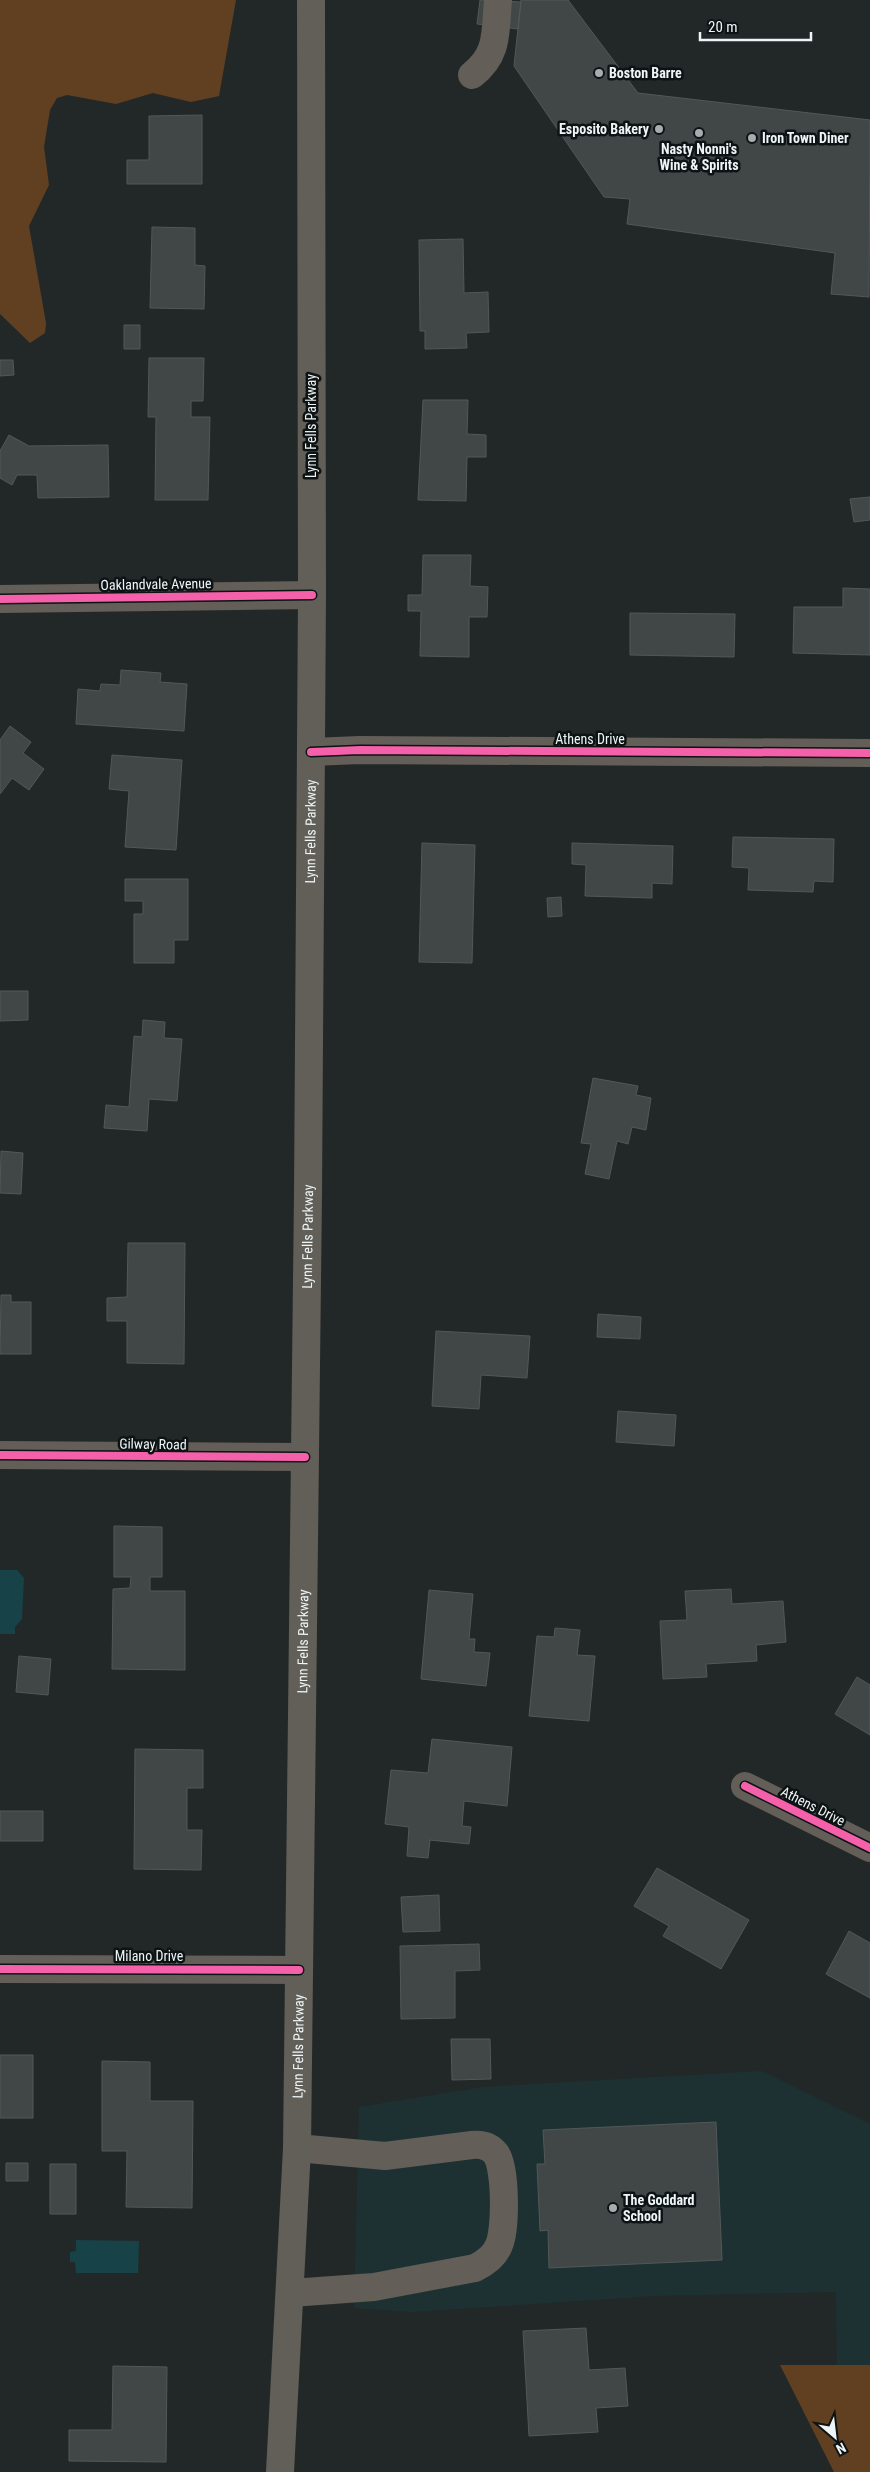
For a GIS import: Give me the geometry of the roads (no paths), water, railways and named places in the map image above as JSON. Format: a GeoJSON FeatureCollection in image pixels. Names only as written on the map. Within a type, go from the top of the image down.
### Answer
{"type":"FeatureCollection","features":[{"type":"Feature","properties":{"kind":"main road","name":"Lynn Fells Parkway"},"geometry":{"type":"LineString","coordinates":[[280,2472],[291,2293],[297,2148],[312,595],[310,0]]}},
{"type":"Feature","properties":{"kind":"street"},"geometry":{"type":"LineString","coordinates":[[472,75],[486,63],[493,51],[498,0]]}},
{"type":"Feature","properties":{"kind":"street","name":"Oaklandvale Avenue"},"geometry":{"type":"LineString","coordinates":[[0,599],[312,595]]}},
{"type":"Feature","properties":{"kind":"street","name":"Athens Drive"},"geometry":{"type":"LineString","coordinates":[[311,752],[360,750],[870,753]]}},
{"type":"Feature","properties":{"kind":"street","name":"Gilway Road"},"geometry":{"type":"LineString","coordinates":[[0,1455],[305,1457]]}},
{"type":"Feature","properties":{"kind":"street","name":"Athens Drive"},"geometry":{"type":"LineString","coordinates":[[745,1786],[870,1848]]}},
{"type":"Feature","properties":{"kind":"street","name":"Milano Drive"},"geometry":{"type":"LineString","coordinates":[[0,1968],[298,1970]]}},
{"type":"Feature","properties":{"kind":"street"},"geometry":{"type":"LineString","coordinates":[[291,2293],[374,2287],[475,2268],[488,2260],[498,2247],[504,2224],[501,2164],[492,2151],[482,2145],[384,2156],[297,2148]]}},
{"type":"Feature","properties":{"kind":"water"},"geometry":{"type":"Polygon","coordinates":[[[0,1570],[17,1570],[24,1578],[22,1619],[15,1627],[15,1634],[0,1634],[0,1570]]]}},
{"type":"Feature","properties":{"kind":"water"},"geometry":{"type":"Polygon","coordinates":[[[76,2240],[139,2241],[138,2273],[76,2273],[75,2262],[70,2262],[70,2252],[76,2251],[76,2240]]]}},
{"type":"Feature","properties":{"kind":"place","name":"Boston Barre"},"geometry":{"type":"Point","coordinates":[599,73]}},
{"type":"Feature","properties":{"kind":"place","name":"Esposito Bakery"},"geometry":{"type":"Point","coordinates":[659,129]}},
{"type":"Feature","properties":{"kind":"place","name":"Nasty Nonni's Wine & Spirits"},"geometry":{"type":"Point","coordinates":[699,133]}},
{"type":"Feature","properties":{"kind":"place","name":"Iron Town Diner"},"geometry":{"type":"Point","coordinates":[752,138]}},
{"type":"Feature","properties":{"kind":"place","name":"The Goddard School"},"geometry":{"type":"Point","coordinates":[613,2208]}}]}
